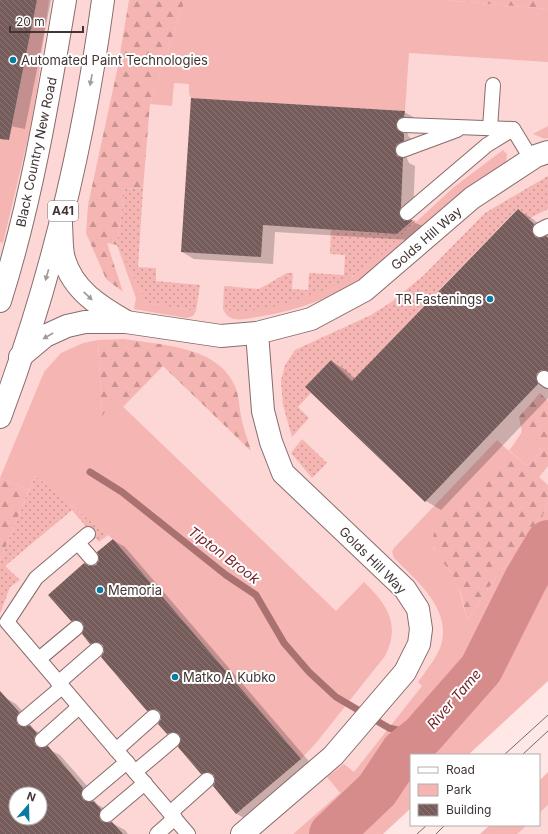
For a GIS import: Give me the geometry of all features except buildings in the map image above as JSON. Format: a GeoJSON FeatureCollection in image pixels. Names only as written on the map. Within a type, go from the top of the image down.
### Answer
{"type":"FeatureCollection","features":[{"type":"Feature","properties":{"kind":"main road","name":"Black Country New Road"},"geometry":{"type":"LineString","coordinates":[[0,302],[30,191],[49,97],[65,0]]}},
{"type":"Feature","properties":{"kind":"main road","name":"A41"},"geometry":{"type":"LineString","coordinates":[[0,417],[41,294],[60,222],[79,142],[95,59],[103,0]]}},
{"type":"Feature","properties":{"kind":"main road","name":"Golds Hill Way"},"geometry":{"type":"LineString","coordinates":[[20,357],[45,336],[67,326],[85,322],[126,322],[221,336],[257,333],[312,319],[365,290],[472,198],[540,156]]}},
{"type":"Feature","properties":{"kind":"main road","name":"Golds Hill Way"},"geometry":{"type":"LineString","coordinates":[[60,222],[64,258],[69,273],[81,290],[99,306],[126,322]]}},
{"type":"Feature","properties":{"kind":"main road","name":"Golds Hill Way"},"geometry":{"type":"LineString","coordinates":[[242,834],[333,756],[405,672],[419,644],[421,629],[418,609],[405,589],[283,473],[271,442],[263,411],[257,333]]}},
{"type":"Feature","properties":{"kind":"lane"},"geometry":{"type":"LineString","coordinates":[[490,128],[492,85]]}},
{"type":"Feature","properties":{"kind":"lane"},"geometry":{"type":"LineString","coordinates":[[404,125],[513,129],[540,156]]}},
{"type":"Feature","properties":{"kind":"lane"},"geometry":{"type":"LineString","coordinates":[[403,150],[464,127]]}},
{"type":"Feature","properties":{"kind":"lane"},"geometry":{"type":"LineString","coordinates":[[407,213],[487,145],[513,129]]}},
{"type":"Feature","properties":{"kind":"lane"},"geometry":{"type":"LineString","coordinates":[[91,558],[83,538],[36,578],[6,622],[188,834]]}},
{"type":"Feature","properties":{"kind":"lane"},"geometry":{"type":"LineString","coordinates":[[39,660],[76,628]]}},
{"type":"Feature","properties":{"kind":"lane"},"geometry":{"type":"LineString","coordinates":[[24,719],[96,650]]}},
{"type":"Feature","properties":{"kind":"lane"},"geometry":{"type":"LineString","coordinates":[[42,740],[79,707]]}},
{"type":"Feature","properties":{"kind":"lane"},"geometry":{"type":"LineString","coordinates":[[116,750],[153,717]]}},
{"type":"Feature","properties":{"kind":"lane"},"geometry":{"type":"LineString","coordinates":[[89,794],[173,740]]}},
{"type":"Feature","properties":{"kind":"lane"},"geometry":{"type":"LineString","coordinates":[[157,834],[207,780]]}},
{"type":"Feature","properties":{"kind":"lane"},"geometry":{"type":"LineString","coordinates":[[107,815],[145,783]]}},
{"type":"Feature","properties":{"kind":"shaded area"},"geometry":{"type":"Polygon","coordinates":[[[0,0],[548,0],[548,542],[389,728],[354,773],[327,777],[340,793],[293,834],[0,834],[0,0]]]}},
{"type":"Feature","properties":{"kind":"shaded area"},"geometry":{"type":"Polygon","coordinates":[[[548,772],[548,834],[480,834],[489,826],[540,826],[540,780],[548,772]]]}},
{"type":"Feature","properties":{"kind":"green space"},"geometry":{"type":"Polygon","coordinates":[[[37,0],[49,0],[37,90],[30,130],[3,243],[0,242],[0,126],[12,127],[37,0]]]}},
{"type":"Feature","properties":{"kind":"green space"},"geometry":{"type":"Polygon","coordinates":[[[129,0],[185,0],[150,104],[143,189],[125,188],[117,245],[107,243],[123,292],[106,279],[86,233],[88,205],[118,66],[129,0]]]}},
{"type":"Feature","properties":{"kind":"green space"},"geometry":{"type":"Polygon","coordinates":[[[185,0],[444,0],[548,9],[548,62],[409,53],[405,111],[191,98],[189,94],[189,84],[174,83],[172,106],[150,104],[185,0]]]}},
{"type":"Feature","properties":{"kind":"green space"},"geometry":{"type":"Polygon","coordinates":[[[444,0],[548,0],[548,9],[444,0]]]}},
{"type":"Feature","properties":{"kind":"green space"},"geometry":{"type":"Polygon","coordinates":[[[548,126],[548,138],[545,139],[533,134],[548,126]]]}},
{"type":"Feature","properties":{"kind":"green space"},"geometry":{"type":"Polygon","coordinates":[[[503,150],[507,154],[506,163],[457,197],[439,212],[405,246],[388,260],[354,283],[318,301],[299,308],[278,313],[247,319],[233,319],[226,314],[223,309],[243,311],[352,277],[368,266],[454,187],[503,150]]]}},
{"type":"Feature","properties":{"kind":"green space"},"geometry":{"type":"Polygon","coordinates":[[[548,176],[548,209],[528,219],[517,209],[352,381],[331,360],[305,387],[311,393],[298,407],[309,418],[292,437],[283,405],[281,381],[285,365],[295,350],[371,315],[390,303],[423,276],[485,213],[548,176]]]}},
{"type":"Feature","properties":{"kind":"green space"},"geometry":{"type":"Polygon","coordinates":[[[125,188],[143,189],[138,267],[156,268],[156,281],[200,285],[196,311],[147,303],[117,245],[125,188]]]}},
{"type":"Feature","properties":{"kind":"green space"},"geometry":{"type":"Polygon","coordinates":[[[413,220],[416,221],[377,259],[360,272],[339,283],[300,299],[272,307],[242,311],[223,309],[224,286],[259,289],[287,273],[293,273],[292,289],[308,290],[309,273],[344,275],[345,255],[330,254],[331,230],[397,234],[413,220]]]}},
{"type":"Feature","properties":{"kind":"green space"},"geometry":{"type":"Polygon","coordinates":[[[117,245],[147,303],[196,311],[193,316],[186,318],[134,309],[136,298],[117,245]]]}},
{"type":"Feature","properties":{"kind":"green space"},"geometry":{"type":"Polygon","coordinates":[[[124,339],[187,350],[202,355],[216,363],[227,373],[235,386],[242,420],[251,451],[163,366],[123,407],[115,400],[102,416],[98,340],[124,339]]]}},
{"type":"Feature","properties":{"kind":"green space"},"geometry":{"type":"Polygon","coordinates":[[[98,340],[102,415],[115,399],[336,611],[364,582],[385,607],[389,616],[392,634],[390,645],[385,656],[316,743],[301,759],[113,539],[35,476],[29,490],[0,478],[44,372],[61,353],[83,343],[98,340]]]}},
{"type":"Feature","properties":{"kind":"green space"},"geometry":{"type":"Polygon","coordinates":[[[540,393],[548,401],[548,466],[539,477],[548,485],[548,502],[535,536],[501,570],[467,620],[458,586],[452,574],[434,549],[433,535],[437,527],[509,451],[527,466],[542,450],[522,432],[519,417],[540,393]]]}},
{"type":"Feature","properties":{"kind":"green space"},"geometry":{"type":"Polygon","coordinates":[[[522,432],[542,450],[527,466],[510,451],[433,548],[457,581],[467,620],[501,570],[535,536],[548,502],[548,681],[469,754],[410,754],[410,809],[383,834],[293,834],[340,793],[327,777],[344,764],[354,772],[422,686],[418,682],[440,648],[443,634],[442,622],[438,609],[422,587],[394,558],[392,552],[394,548],[497,440],[509,451],[522,432]]]}},
{"type":"Feature","properties":{"kind":"green space"},"geometry":{"type":"Polygon","coordinates":[[[302,439],[327,463],[312,478],[291,453],[302,439]]]}},
{"type":"Feature","properties":{"kind":"green space"},"geometry":{"type":"Polygon","coordinates":[[[35,476],[108,535],[99,542],[72,510],[5,566],[20,580],[10,587],[0,614],[0,561],[35,476]]]}},
{"type":"Feature","properties":{"kind":"green space"},"geometry":{"type":"Polygon","coordinates":[[[0,478],[29,490],[0,561],[0,478]]]}},
{"type":"Feature","properties":{"kind":"green space"},"geometry":{"type":"Polygon","coordinates":[[[548,772],[548,805],[540,812],[540,780],[548,772]]]}},
{"type":"Feature","properties":{"kind":"green space"},"geometry":{"type":"Polygon","coordinates":[[[489,826],[526,826],[517,834],[480,834],[489,826]]]}},
{"type":"Feature","properties":{"kind":"waterway","name":"Tipton Brook"},"geometry":{"type":"LineString","coordinates":[[90,472],[122,492],[226,575],[256,595],[284,643],[309,672],[336,697],[389,728],[422,736]]}},
{"type":"Feature","properties":{"kind":"waterway","name":"River Tame"},"geometry":{"type":"LineString","coordinates":[[331,834],[377,790],[403,751],[422,736],[481,669],[526,579],[548,542]]}},
{"type":"Feature","properties":{"kind":"tram line"},"geometry":{"type":"LineString","coordinates":[[505,754],[548,715]]}},
{"type":"Feature","properties":{"kind":"tram line"},"geometry":{"type":"LineString","coordinates":[[523,754],[548,731]]}},
{"type":"Feature","properties":{"kind":"tram line"},"geometry":{"type":"LineString","coordinates":[[417,834],[426,826]]}},
{"type":"Feature","properties":{"kind":"tram line"},"geometry":{"type":"LineString","coordinates":[[436,834],[444,826]]}},
{"type":"Feature","properties":{"kind":"place","name":"Automated Paint Technologies"},"geometry":{"type":"Point","coordinates":[13,60]}},
{"type":"Feature","properties":{"kind":"place","name":"TR Fastenings"},"geometry":{"type":"Point","coordinates":[490,299]}},
{"type":"Feature","properties":{"kind":"place","name":"Memoria"},"geometry":{"type":"Point","coordinates":[100,590]}},
{"type":"Feature","properties":{"kind":"place","name":"Matko A Kubko"},"geometry":{"type":"Point","coordinates":[175,677]}}]}
